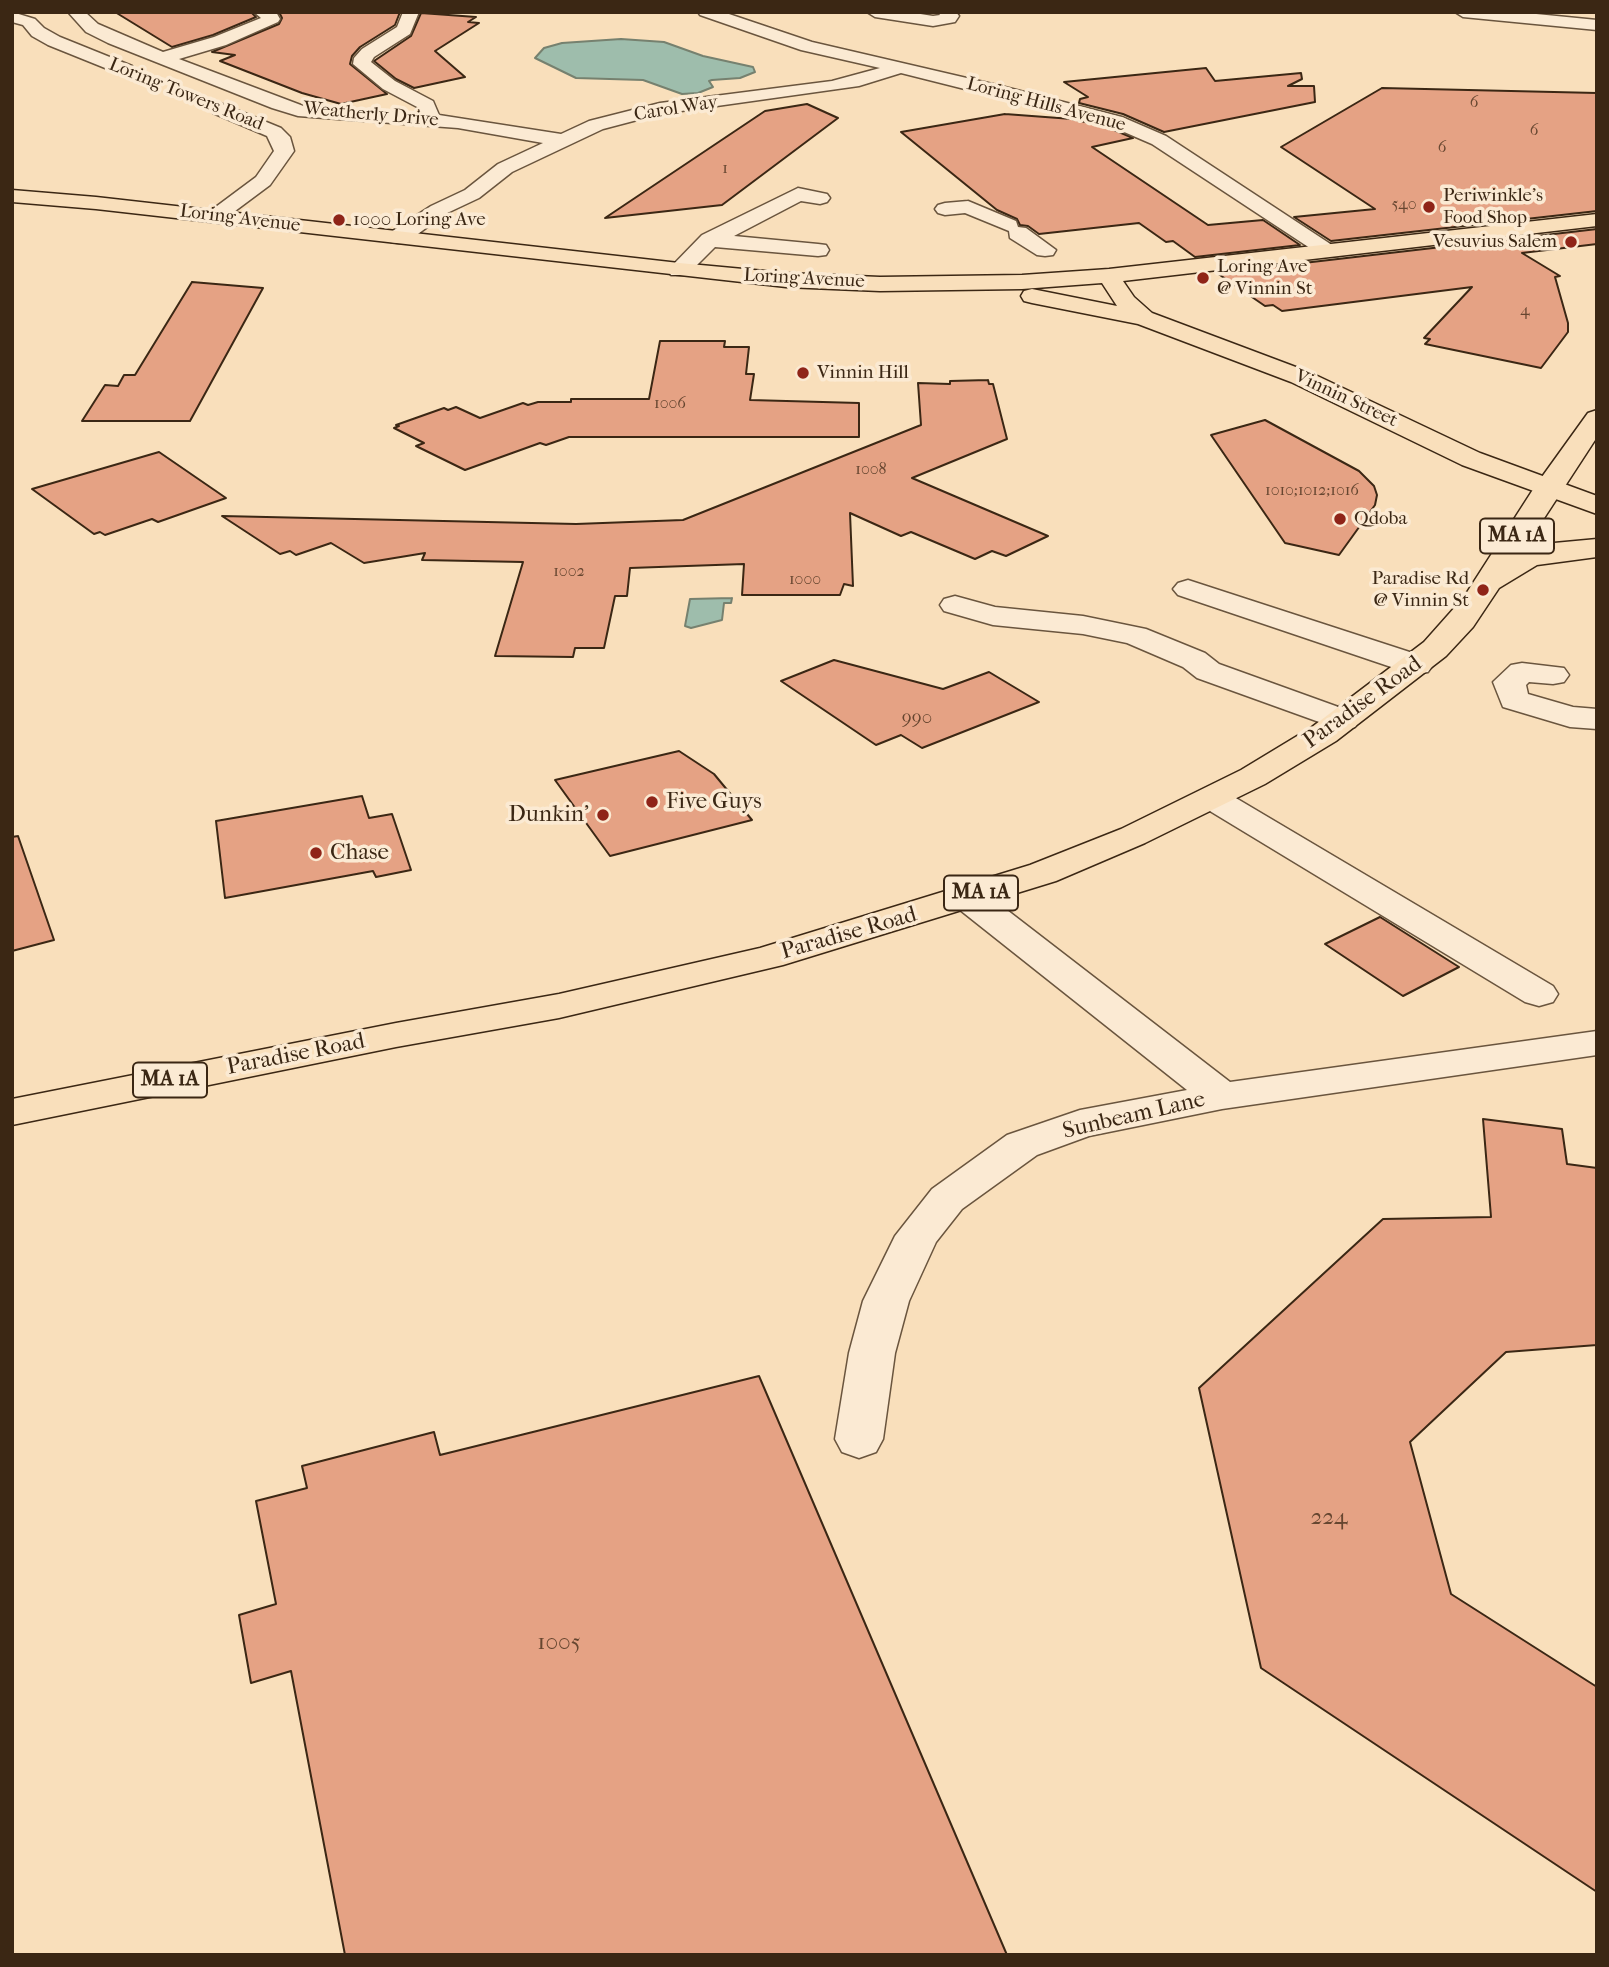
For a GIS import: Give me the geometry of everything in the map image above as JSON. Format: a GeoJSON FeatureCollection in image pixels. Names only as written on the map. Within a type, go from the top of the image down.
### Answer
{"type":"FeatureCollection","features":[{"type":"Feature","properties":{"kind":"main road","name":"Loring Avenue"},"geometry":{"type":"LineString","coordinates":[[12,196],[216,216],[679,270],[786,280],[880,284],[1022,282],[1109,276],[1597,220]]}},
{"type":"Feature","properties":{"kind":"main road","name":"Vinnin Street"},"geometry":{"type":"LineString","coordinates":[[1109,276],[1125,301],[1144,318],[1300,377],[1471,459],[1597,506]]}},
{"type":"Feature","properties":{"kind":"main road"},"geometry":{"type":"LineString","coordinates":[[880,284],[1012,293],[1144,318]]}},
{"type":"Feature","properties":{"kind":"main road","name":"Paradise Road"},"geometry":{"type":"LineString","coordinates":[[12,1112],[636,989],[770,957],[1044,873],[1133,836],[1253,777],[1344,720],[1416,665],[1462,621],[1597,418]]}},
{"type":"Feature","properties":{"kind":"main road"},"geometry":{"type":"LineString","coordinates":[[1487,584],[1527,559],[1554,552],[1597,548]]}},
{"type":"Feature","properties":{"kind":"street","name":"Weatherly Drive"},"geometry":{"type":"LineString","coordinates":[[76,12],[98,32],[305,112],[482,125],[560,140]]}},
{"type":"Feature","properties":{"kind":"street"},"geometry":{"type":"LineString","coordinates":[[163,58],[231,37],[272,19],[262,12]]}},
{"type":"Feature","properties":{"kind":"street"},"geometry":{"type":"LineString","coordinates":[[411,12],[404,30],[368,53],[362,64],[389,85],[427,105],[430,120]]}},
{"type":"Feature","properties":{"kind":"street","name":"Loring Hills Avenue"},"geometry":{"type":"LineString","coordinates":[[706,12],[802,44],[1078,110],[1136,130],[1159,140],[1329,251]]}},
{"type":"Feature","properties":{"kind":"street"},"geometry":{"type":"LineString","coordinates":[[878,13],[933,22],[949,19],[951,16],[946,12]]}},
{"type":"Feature","properties":{"kind":"street"},"geometry":{"type":"LineString","coordinates":[[1463,12],[1597,25]]}},
{"type":"Feature","properties":{"kind":"street","name":"Loring Towers Road"},"geometry":{"type":"LineString","coordinates":[[12,16],[25,19],[44,37],[140,76]]}},
{"type":"Feature","properties":{"kind":"street","name":"Carol Way"},"geometry":{"type":"LineString","coordinates":[[399,237],[438,211],[472,194],[505,168],[560,140],[629,116],[832,86],[859,81],[896,68]]}},
{"type":"Feature","properties":{"kind":"street","name":"Loring Towers Road"},"geometry":{"type":"LineString","coordinates":[[209,104],[265,127],[281,137],[284,144],[280,160],[263,181],[216,216]]}},
{"type":"Feature","properties":{"kind":"street","name":"Carol Way"},"geometry":{"type":"LineString","coordinates":[[431,241],[463,215],[471,204],[472,194]]}},
{"type":"Feature","properties":{"kind":"street"},"geometry":{"type":"LineString","coordinates":[[679,270],[710,240],[798,194],[820,198]]}},
{"type":"Feature","properties":{"kind":"street"},"geometry":{"type":"LineString","coordinates":[[945,209],[968,207],[1013,229],[1045,250]]}},
{"type":"Feature","properties":{"kind":"street"},"geometry":{"type":"LineString","coordinates":[[732,228],[769,228]]}},
{"type":"Feature","properties":{"kind":"street"},"geometry":{"type":"LineString","coordinates":[[710,240],[818,250]]}},
{"type":"Feature","properties":{"kind":"street"},"geometry":{"type":"LineString","coordinates":[[1188,589],[1416,665]]}},
{"type":"Feature","properties":{"kind":"street"},"geometry":{"type":"LineString","coordinates":[[955,605],[993,616],[1083,625],[1135,635],[1194,660],[1208,671],[1344,720]]}},
{"type":"Feature","properties":{"kind":"street"},"geometry":{"type":"LineString","coordinates":[[1553,675],[1522,671],[1509,682],[1514,700],[1570,717],[1597,719]]}},
{"type":"Feature","properties":{"kind":"street"},"geometry":{"type":"LineString","coordinates":[[1212,798],[1539,994]]}},
{"type":"Feature","properties":{"kind":"street"},"geometry":{"type":"LineString","coordinates":[[968,898],[1222,1096]]}},
{"type":"Feature","properties":{"kind":"street","name":"Sunbeam Lane"},"geometry":{"type":"LineString","coordinates":[[859,1439],[872,1353],[887,1301],[917,1236],[947,1199],[1022,1145],[1080,1124],[1222,1096],[1597,1043]]}},
{"type":"Feature","properties":{"kind":"shaded area"},"geometry":{"type":"Polygon","coordinates":[[[621,39],[664,42],[703,56],[753,67],[755,72],[740,78],[712,80],[709,81],[713,87],[698,93],[682,94],[643,80],[576,78],[535,58],[544,48],[562,43],[621,39]]]}},
{"type":"Feature","properties":{"kind":"shaded area"},"geometry":{"type":"Polygon","coordinates":[[[732,598],[731,603],[724,603],[722,620],[691,628],[685,626],[690,599],[732,598]]]}},
{"type":"Feature","properties":{"kind":"building"},"geometry":{"type":"Polygon","coordinates":[[[115,12],[251,12],[256,17],[213,35],[172,47],[115,12]]]}},
{"type":"Feature","properties":{"kind":"building"},"geometry":{"type":"Polygon","coordinates":[[[279,12],[400,12],[395,25],[360,47],[352,56],[350,64],[387,94],[341,104],[302,93],[220,61],[235,55],[212,52],[279,24],[282,18],[279,12]]]}},
{"type":"Feature","properties":{"kind":"building"},"geometry":{"type":"Polygon","coordinates":[[[421,13],[476,17],[468,22],[479,23],[435,51],[465,77],[414,88],[396,79],[374,61],[411,36],[421,13]]]}},
{"type":"Feature","properties":{"kind":"building"},"geometry":{"type":"Polygon","coordinates":[[[1206,68],[1215,81],[1301,73],[1302,79],[1288,86],[1314,86],[1315,102],[1164,132],[1123,114],[1079,103],[1080,99],[1088,97],[1064,82],[1206,68]]]}},
{"type":"Feature","properties":{"kind":"building"},"geometry":{"type":"Polygon","coordinates":[[[1382,88],[1597,93],[1597,211],[1331,241],[1294,217],[1375,209],[1281,147],[1382,88]]]}},
{"type":"Feature","properties":{"kind":"building"},"geometry":{"type":"Polygon","coordinates":[[[807,104],[838,118],[722,205],[605,218],[765,111],[807,104]]]}},
{"type":"Feature","properties":{"kind":"building"},"geometry":{"type":"Polygon","coordinates":[[[1005,114],[1072,119],[1107,127],[1133,138],[1092,147],[1208,225],[1263,220],[1300,245],[1195,257],[1173,241],[1166,242],[1139,223],[1039,234],[1028,226],[1020,225],[1017,219],[997,210],[901,132],[1005,114]]]}},
{"type":"Feature","properties":{"kind":"building"},"geometry":{"type":"Polygon","coordinates":[[[1597,229],[1597,244],[1522,253],[1560,276],[1555,277],[1568,323],[1568,332],[1541,368],[1425,344],[1430,339],[1424,338],[1472,287],[1282,311],[1273,305],[1265,306],[1217,273],[1597,229]]]}},
{"type":"Feature","properties":{"kind":"building"},"geometry":{"type":"Polygon","coordinates":[[[192,282],[263,288],[190,421],[82,421],[105,385],[118,386],[124,375],[135,375],[192,282]]]}},
{"type":"Feature","properties":{"kind":"building"},"geometry":{"type":"Polygon","coordinates":[[[660,341],[725,341],[724,347],[749,347],[746,374],[754,374],[750,400],[859,403],[859,437],[569,437],[546,445],[540,443],[465,470],[416,446],[424,443],[394,428],[444,408],[448,410],[456,407],[480,418],[523,403],[528,405],[538,402],[571,402],[571,399],[649,399],[660,341]]]}},
{"type":"Feature","properties":{"kind":"building"},"geometry":{"type":"Polygon","coordinates":[[[988,380],[989,384],[993,384],[1007,439],[912,478],[1048,536],[1006,556],[992,551],[975,559],[911,532],[901,536],[850,513],[853,586],[844,584],[840,595],[742,595],[744,564],[630,568],[627,596],[615,596],[604,648],[575,648],[573,657],[495,656],[523,562],[422,560],[425,553],[364,563],[331,543],[296,555],[290,551],[280,554],[222,516],[576,524],[683,520],[921,425],[918,383],[950,384],[950,381],[988,380]]]}},
{"type":"Feature","properties":{"kind":"building"},"geometry":{"type":"Polygon","coordinates":[[[1265,420],[1359,471],[1374,486],[1377,495],[1375,505],[1339,555],[1285,543],[1211,435],[1265,420]]]}},
{"type":"Feature","properties":{"kind":"building"},"geometry":{"type":"Polygon","coordinates":[[[159,452],[226,498],[158,522],[152,519],[105,535],[100,532],[94,534],[32,489],[159,452]]]}},
{"type":"Feature","properties":{"kind":"building"},"geometry":{"type":"Polygon","coordinates":[[[834,660],[943,689],[989,672],[1039,702],[922,748],[901,735],[876,745],[781,681],[834,660]]]}},
{"type":"Feature","properties":{"kind":"building"},"geometry":{"type":"Polygon","coordinates":[[[679,751],[714,774],[752,820],[610,856],[555,780],[679,751]]]}},
{"type":"Feature","properties":{"kind":"building","name":"Chase"},"geometry":{"type":"Polygon","coordinates":[[[362,796],[369,818],[392,814],[411,870],[376,877],[373,871],[225,898],[216,821],[362,796]]]}},
{"type":"Feature","properties":{"kind":"building"},"geometry":{"type":"Polygon","coordinates":[[[18,836],[54,940],[12,951],[12,837],[18,836]]]}},
{"type":"Feature","properties":{"kind":"building"},"geometry":{"type":"Polygon","coordinates":[[[1380,917],[1459,967],[1403,996],[1325,944],[1380,917]]]}},
{"type":"Feature","properties":{"kind":"building"},"geometry":{"type":"Polygon","coordinates":[[[1483,1119],[1562,1129],[1567,1164],[1597,1168],[1597,1345],[1506,1352],[1410,1442],[1451,1594],[1597,1687],[1597,1892],[1261,1668],[1199,1388],[1383,1219],[1491,1217],[1483,1119]]]}},
{"type":"Feature","properties":{"kind":"building"},"geometry":{"type":"Polygon","coordinates":[[[759,1376],[1007,1955],[345,1955],[291,1671],[251,1683],[239,1615],[276,1604],[256,1501],[307,1488],[302,1466],[434,1432],[440,1455],[759,1376]]]}},
{"type":"Feature","properties":{"kind":"place","name":"Periwinkle's Food Shop"},"geometry":{"type":"Point","coordinates":[1429,207]}},
{"type":"Feature","properties":{"kind":"place","name":"1000 Loring Ave"},"geometry":{"type":"Point","coordinates":[339,220]}},
{"type":"Feature","properties":{"kind":"place","name":"Vesuvius Salem"},"geometry":{"type":"Point","coordinates":[1571,242]}},
{"type":"Feature","properties":{"kind":"place","name":"Loring Ave @ Vinnin St"},"geometry":{"type":"Point","coordinates":[1203,278]}},
{"type":"Feature","properties":{"kind":"place","name":"Vinnin Hill"},"geometry":{"type":"Point","coordinates":[803,373]}},
{"type":"Feature","properties":{"kind":"place","name":"Qdoba"},"geometry":{"type":"Point","coordinates":[1340,519]}},
{"type":"Feature","properties":{"kind":"place","name":"Paradise Rd @ Vinnin St"},"geometry":{"type":"Point","coordinates":[1483,590]}},
{"type":"Feature","properties":{"kind":"place","name":"Five Guys"},"geometry":{"type":"Point","coordinates":[652,802]}},
{"type":"Feature","properties":{"kind":"place","name":"Dunkin'"},"geometry":{"type":"Point","coordinates":[603,815]}},
{"type":"Feature","properties":{"kind":"place","name":"Chase"},"geometry":{"type":"Point","coordinates":[316,853]}}]}
